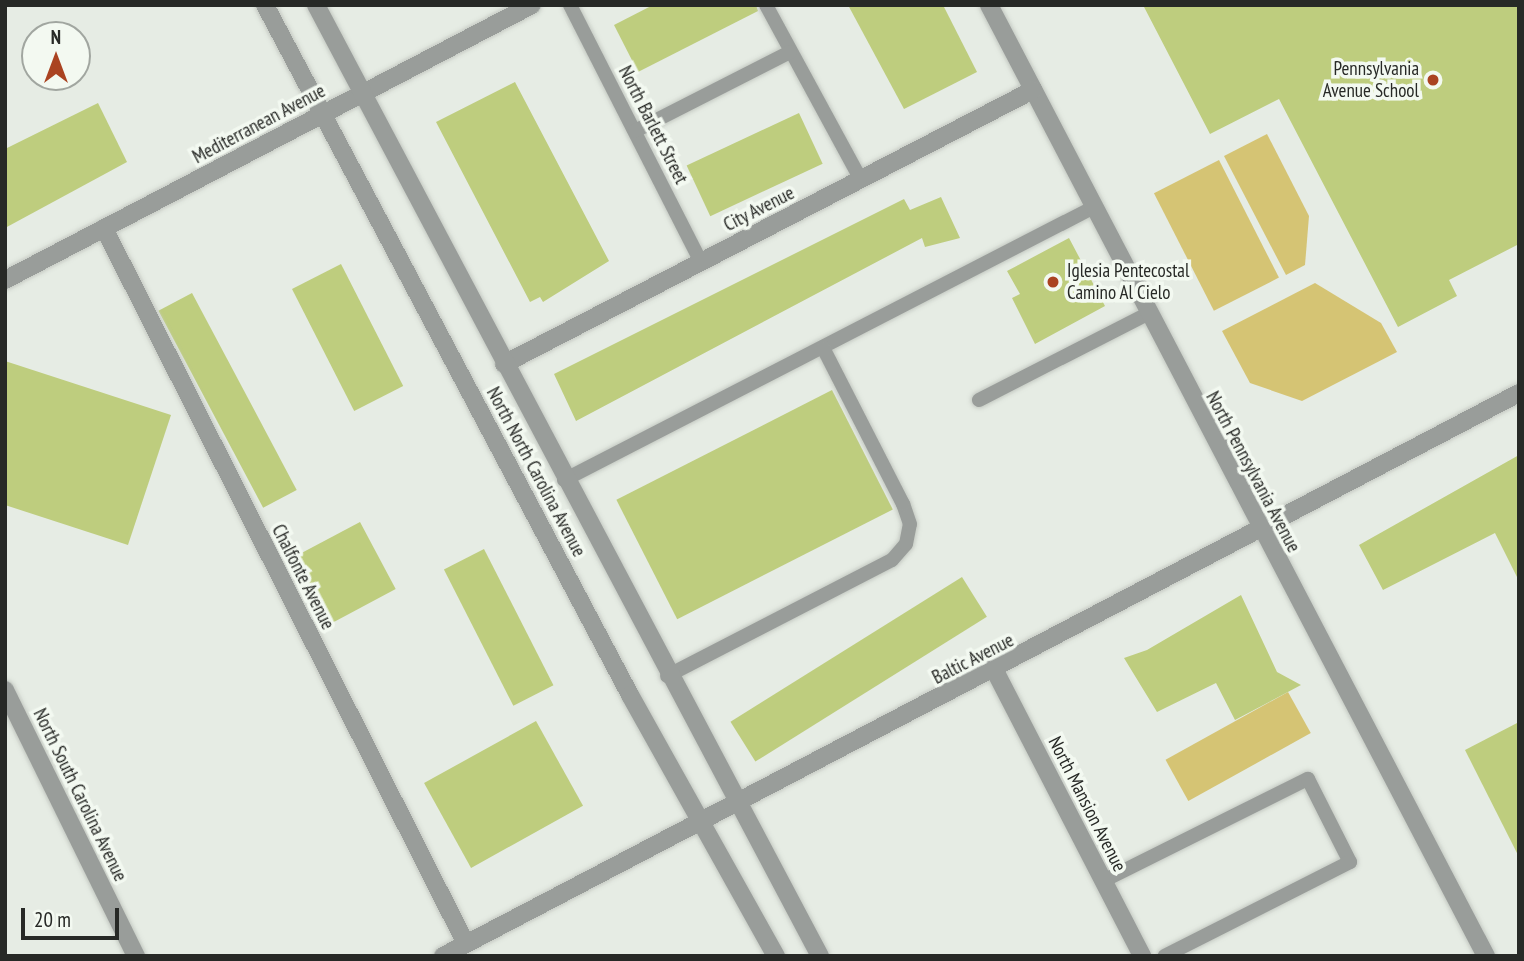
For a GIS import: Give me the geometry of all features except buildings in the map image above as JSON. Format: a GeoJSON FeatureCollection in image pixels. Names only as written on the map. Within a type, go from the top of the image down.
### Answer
{"type":"FeatureCollection","features":[{"type":"Feature","properties":{"kind":"street","name":"North North Carolina Avenue"},"geometry":{"type":"LineString","coordinates":[[264,5],[320,115],[776,956]]}},
{"type":"Feature","properties":{"kind":"street","name":"North North Carolina Avenue"},"geometry":{"type":"LineString","coordinates":[[316,5],[667,676],[820,956]]}},
{"type":"Feature","properties":{"kind":"street","name":"Mediterranean Avenue"},"geometry":{"type":"LineString","coordinates":[[5,280],[532,5]]}},
{"type":"Feature","properties":{"kind":"street","name":"North Pennsylvania Avenue"},"geometry":{"type":"LineString","coordinates":[[989,5],[1147,314],[1486,956]]}},
{"type":"Feature","properties":{"kind":"street","name":"City Avenue"},"geometry":{"type":"LineString","coordinates":[[504,364],[1033,90]]}},
{"type":"Feature","properties":{"kind":"street","name":"Chalfonte Avenue"},"geometry":{"type":"LineString","coordinates":[[104,228],[466,944]]}},
{"type":"Feature","properties":{"kind":"street","name":"Baltic Avenue"},"geometry":{"type":"LineString","coordinates":[[443,956],[995,671],[1519,393]]}},
{"type":"Feature","properties":{"kind":"street","name":"North Mansion Avenue"},"geometry":{"type":"LineString","coordinates":[[995,671],[1142,956]]}},
{"type":"Feature","properties":{"kind":"street","name":"North South Carolina Avenue"},"geometry":{"type":"LineString","coordinates":[[5,690],[136,956]]}},
{"type":"Feature","properties":{"kind":"lane","name":"North Barlett Street"},"geometry":{"type":"LineString","coordinates":[[570,5],[701,262]]}},
{"type":"Feature","properties":{"kind":"lane"},"geometry":{"type":"LineString","coordinates":[[766,5],[861,180]]}},
{"type":"Feature","properties":{"kind":"lane"},"geometry":{"type":"LineString","coordinates":[[635,131],[790,51]]}},
{"type":"Feature","properties":{"kind":"lane"},"geometry":{"type":"LineString","coordinates":[[564,480],[1094,206]]}},
{"type":"Feature","properties":{"kind":"lane"},"geometry":{"type":"LineString","coordinates":[[979,400],[1147,314]]}},
{"type":"Feature","properties":{"kind":"lane"},"geometry":{"type":"LineString","coordinates":[[667,676],[892,560],[906,544],[910,524],[903,504],[823,348]]}},
{"type":"Feature","properties":{"kind":"lane"},"geometry":{"type":"LineString","coordinates":[[1103,881],[1308,779],[1350,862],[1165,956]]}},
{"type":"Feature","properties":{"kind":"shaded area"},"geometry":{"type":"Polygon","coordinates":[[[1267,134],[1309,216],[1305,265],[1286,275],[1224,156],[1267,134]]]}},
{"type":"Feature","properties":{"kind":"shaded area"},"geometry":{"type":"Polygon","coordinates":[[[1219,160],[1279,278],[1214,311],[1154,193],[1219,160]]]}},
{"type":"Feature","properties":{"kind":"shaded area"},"geometry":{"type":"Polygon","coordinates":[[[1315,283],[1381,323],[1397,352],[1302,401],[1250,383],[1222,331],[1315,283]]]}},
{"type":"Feature","properties":{"kind":"shaded area"},"geometry":{"type":"Polygon","coordinates":[[[1288,692],[1311,733],[1188,801],[1166,760],[1288,692]]]}},
{"type":"Feature","properties":{"kind":"place","name":"Pennsylvania Avenue School"},"geometry":{"type":"Point","coordinates":[1433,80]}},
{"type":"Feature","properties":{"kind":"place","name":"Iglesia Pentecostal Camino Al Cielo"},"geometry":{"type":"Point","coordinates":[1053,282]}}]}
